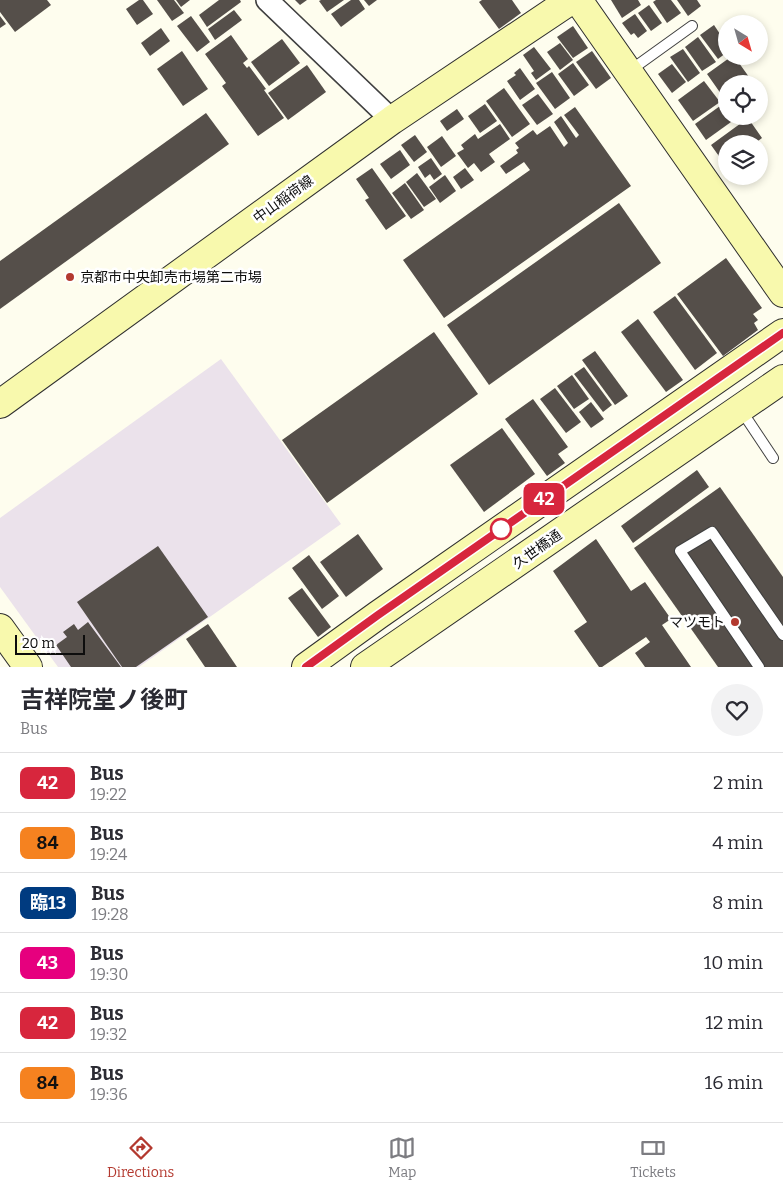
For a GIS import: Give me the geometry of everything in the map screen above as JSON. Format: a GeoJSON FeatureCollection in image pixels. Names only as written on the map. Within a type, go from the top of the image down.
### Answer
{"type":"FeatureCollection","features":[{"type":"Feature","properties":{"kind":"street"},"geometry":{"type":"LineString","coordinates":[[267,0],[392,120]]}},
{"type":"Feature","properties":{"kind":"street","name":"中山稲荷線"},"geometry":{"type":"LineString","coordinates":[[0,404],[392,120],[571,0]]}},
{"type":"Feature","properties":{"kind":"street"},"geometry":{"type":"LineString","coordinates":[[578,0],[783,293]]}},
{"type":"Feature","properties":{"kind":"street"},"geometry":{"type":"LineString","coordinates":[[306,667],[783,333]]}},
{"type":"Feature","properties":{"kind":"street","name":"久世橋通"},"geometry":{"type":"LineString","coordinates":[[365,667],[783,379]]}},
{"type":"Feature","properties":{"kind":"street"},"geometry":{"type":"LineString","coordinates":[[0,628],[28,667]]}},
{"type":"Feature","properties":{"kind":"lane"},"geometry":{"type":"LineString","coordinates":[[628,72],[692,26]]}},
{"type":"Feature","properties":{"kind":"lane"},"geometry":{"type":"LineString","coordinates":[[740,409],[773,458]]}},
{"type":"Feature","properties":{"kind":"lane"},"geometry":{"type":"LineString","coordinates":[[760,667],[680,552],[712,532],[783,636]]}},
{"type":"Feature","properties":{"kind":"shaded area"},"geometry":{"type":"Polygon","coordinates":[[[221,359],[341,524],[139,667],[58,667],[0,587],[0,518],[221,359]]]}},
{"type":"Feature","properties":{"kind":"building"},"geometry":{"type":"Polygon","coordinates":[[[0,0],[47,0],[51,5],[15,32],[0,12],[0,0]]]}},
{"type":"Feature","properties":{"kind":"building"},"geometry":{"type":"Polygon","coordinates":[[[139,0],[143,0],[153,14],[137,25],[126,9],[139,0]]]}},
{"type":"Feature","properties":{"kind":"building"},"geometry":{"type":"Polygon","coordinates":[[[157,0],[174,0],[184,13],[172,21],[157,0]]]}},
{"type":"Feature","properties":{"kind":"building"},"geometry":{"type":"Polygon","coordinates":[[[176,0],[190,0],[181,7],[176,0]]]}},
{"type":"Feature","properties":{"kind":"building"},"geometry":{"type":"Polygon","coordinates":[[[219,0],[240,0],[241,2],[207,27],[199,15],[219,0]]]}},
{"type":"Feature","properties":{"kind":"building"},"geometry":{"type":"Polygon","coordinates":[[[295,0],[307,0],[300,5],[295,0]]]}},
{"type":"Feature","properties":{"kind":"building"},"geometry":{"type":"Polygon","coordinates":[[[344,0],[327,12],[319,1],[344,0]]]}},
{"type":"Feature","properties":{"kind":"building"},"geometry":{"type":"Polygon","coordinates":[[[351,0],[359,0],[365,9],[341,27],[331,14],[351,0]]]}},
{"type":"Feature","properties":{"kind":"building"},"geometry":{"type":"Polygon","coordinates":[[[364,0],[377,0],[369,6],[364,0]]]}},
{"type":"Feature","properties":{"kind":"building"},"geometry":{"type":"Polygon","coordinates":[[[482,0],[512,0],[521,13],[499,29],[479,2],[482,0]]]}},
{"type":"Feature","properties":{"kind":"building"},"geometry":{"type":"Polygon","coordinates":[[[611,0],[638,0],[641,5],[622,18],[611,0]]]}},
{"type":"Feature","properties":{"kind":"building"},"geometry":{"type":"Polygon","coordinates":[[[656,0],[671,0],[681,13],[667,23],[653,2],[656,0]]]}},
{"type":"Feature","properties":{"kind":"building"},"geometry":{"type":"Polygon","coordinates":[[[677,0],[697,0],[701,6],[688,16],[677,0]]]}},
{"type":"Feature","properties":{"kind":"building"},"geometry":{"type":"Polygon","coordinates":[[[649,5],[662,23],[651,31],[638,13],[649,5]]]}},
{"type":"Feature","properties":{"kind":"building"},"geometry":{"type":"Polygon","coordinates":[[[234,10],[242,20],[215,40],[208,29],[234,10]]]}},
{"type":"Feature","properties":{"kind":"building"},"geometry":{"type":"Polygon","coordinates":[[[635,14],[647,31],[638,38],[634,33],[631,35],[622,23],[635,14]]]}},
{"type":"Feature","properties":{"kind":"building"},"geometry":{"type":"Polygon","coordinates":[[[0,16],[6,24],[0,28],[0,16]]]}},
{"type":"Feature","properties":{"kind":"building"},"geometry":{"type":"Polygon","coordinates":[[[191,16],[210,42],[197,52],[177,26],[191,16]]]}},
{"type":"Feature","properties":{"kind":"building"},"geometry":{"type":"Polygon","coordinates":[[[714,25],[718,31],[718,59],[700,35],[714,25]]]}},
{"type":"Feature","properties":{"kind":"building"},"geometry":{"type":"Polygon","coordinates":[[[573,26],[588,48],[573,58],[557,37],[573,26]]]}},
{"type":"Feature","properties":{"kind":"building"},"geometry":{"type":"Polygon","coordinates":[[[161,28],[170,41],[150,56],[141,43],[161,28]]]}},
{"type":"Feature","properties":{"kind":"building"},"geometry":{"type":"Polygon","coordinates":[[[231,35],[248,59],[243,63],[247,68],[249,66],[284,118],[258,136],[222,86],[226,83],[205,54],[231,35]]]}},
{"type":"Feature","properties":{"kind":"building"},"geometry":{"type":"Polygon","coordinates":[[[698,37],[716,62],[702,71],[685,47],[698,37]]]}},
{"type":"Feature","properties":{"kind":"building"},"geometry":{"type":"Polygon","coordinates":[[[282,39],[300,63],[269,86],[251,62],[282,39]]]}},
{"type":"Feature","properties":{"kind":"building"},"geometry":{"type":"Polygon","coordinates":[[[560,43],[573,60],[560,70],[547,52],[560,43]]]}},
{"type":"Feature","properties":{"kind":"building"},"geometry":{"type":"Polygon","coordinates":[[[534,47],[551,69],[536,80],[531,73],[534,71],[523,55],[534,47]]]}},
{"type":"Feature","properties":{"kind":"building"},"geometry":{"type":"Polygon","coordinates":[[[683,49],[700,73],[688,82],[670,57],[683,49]]]}},
{"type":"Feature","properties":{"kind":"building"},"geometry":{"type":"Polygon","coordinates":[[[182,51],[208,89],[183,106],[157,69],[182,51]]]}},
{"type":"Feature","properties":{"kind":"building"},"geometry":{"type":"Polygon","coordinates":[[[592,51],[611,78],[596,89],[576,62],[592,51]]]}},
{"type":"Feature","properties":{"kind":"building"},"geometry":{"type":"Polygon","coordinates":[[[573,63],[589,85],[574,96],[558,74],[573,63]]]}},
{"type":"Feature","properties":{"kind":"building"},"geometry":{"type":"Polygon","coordinates":[[[672,64],[686,82],[672,93],[658,74],[672,64]]]}},
{"type":"Feature","properties":{"kind":"building"},"geometry":{"type":"Polygon","coordinates":[[[307,65],[326,92],[288,120],[268,93],[307,65]]]}},
{"type":"Feature","properties":{"kind":"building"},"geometry":{"type":"Polygon","coordinates":[[[720,65],[740,65],[748,75],[718,75],[718,90],[707,74],[720,65]]]}},
{"type":"Feature","properties":{"kind":"building"},"geometry":{"type":"Polygon","coordinates":[[[520,68],[535,89],[520,100],[507,81],[516,75],[514,73],[520,68]]]}},
{"type":"Feature","properties":{"kind":"building"},"geometry":{"type":"Polygon","coordinates":[[[552,72],[570,98],[555,109],[536,83],[552,72]]]}},
{"type":"Feature","properties":{"kind":"building"},"geometry":{"type":"Polygon","coordinates":[[[704,81],[718,99],[718,103],[693,121],[678,100],[704,81]]]}},
{"type":"Feature","properties":{"kind":"building"},"geometry":{"type":"Polygon","coordinates":[[[504,88],[530,124],[512,137],[486,101],[504,88]]]}},
{"type":"Feature","properties":{"kind":"building"},"geometry":{"type":"Polygon","coordinates":[[[538,94],[553,114],[537,125],[522,105],[538,94]]]}},
{"type":"Feature","properties":{"kind":"building"},"geometry":{"type":"Polygon","coordinates":[[[485,104],[497,121],[480,133],[468,116],[485,104]]]}},
{"type":"Feature","properties":{"kind":"building"},"geometry":{"type":"Polygon","coordinates":[[[575,107],[631,186],[444,318],[403,260],[530,170],[524,162],[506,174],[500,166],[518,153],[516,150],[519,148],[515,143],[533,130],[537,135],[550,126],[564,147],[568,143],[554,122],[561,116],[576,138],[579,135],[564,115],[575,107]]]}},
{"type":"Feature","properties":{"kind":"building"},"geometry":{"type":"Polygon","coordinates":[[[718,107],[718,125],[727,125],[706,140],[695,124],[718,107]]]}},
{"type":"Feature","properties":{"kind":"building"},"geometry":{"type":"Polygon","coordinates":[[[457,109],[464,119],[447,131],[440,121],[457,109]]]}},
{"type":"Feature","properties":{"kind":"building"},"geometry":{"type":"Polygon","coordinates":[[[206,113],[229,144],[0,309],[0,261],[206,113]]]}},
{"type":"Feature","properties":{"kind":"building"},"geometry":{"type":"Polygon","coordinates":[[[500,124],[510,139],[489,154],[495,162],[481,172],[474,163],[468,168],[457,153],[464,149],[461,145],[475,134],[478,139],[500,124]]]}},
{"type":"Feature","properties":{"kind":"building"},"geometry":{"type":"Polygon","coordinates":[[[738,125],[753,125],[760,135],[725,135],[738,125]]]}},
{"type":"Feature","properties":{"kind":"building"},"geometry":{"type":"Polygon","coordinates":[[[415,135],[427,152],[414,162],[401,145],[415,135]]]}},
{"type":"Feature","properties":{"kind":"building"},"geometry":{"type":"Polygon","coordinates":[[[442,136],[456,156],[441,167],[427,147],[442,136]]]}},
{"type":"Feature","properties":{"kind":"building"},"geometry":{"type":"Polygon","coordinates":[[[718,140],[718,155],[711,145],[718,140]]]}},
{"type":"Feature","properties":{"kind":"building"},"geometry":{"type":"Polygon","coordinates":[[[400,150],[410,165],[391,179],[380,164],[400,150]]]}},
{"type":"Feature","properties":{"kind":"building"},"geometry":{"type":"Polygon","coordinates":[[[431,158],[442,174],[434,180],[430,174],[425,178],[418,167],[431,158]]]}},
{"type":"Feature","properties":{"kind":"building"},"geometry":{"type":"Polygon","coordinates":[[[372,168],[406,216],[386,230],[365,200],[369,198],[356,179],[372,168]]]}},
{"type":"Feature","properties":{"kind":"building"},"geometry":{"type":"Polygon","coordinates":[[[465,168],[474,180],[461,189],[453,177],[465,168]]]}},
{"type":"Feature","properties":{"kind":"building"},"geometry":{"type":"Polygon","coordinates":[[[417,173],[436,199],[424,207],[406,182],[417,173]]]}},
{"type":"Feature","properties":{"kind":"building"},"geometry":{"type":"Polygon","coordinates":[[[445,175],[456,191],[440,203],[429,187],[445,175]]]}},
{"type":"Feature","properties":{"kind":"building"},"geometry":{"type":"Polygon","coordinates":[[[405,183],[424,210],[411,219],[392,193],[405,183]]]}},
{"type":"Feature","properties":{"kind":"building"},"geometry":{"type":"Polygon","coordinates":[[[619,203],[661,263],[489,385],[447,325],[619,203]]]}},
{"type":"Feature","properties":{"kind":"building"},"geometry":{"type":"Polygon","coordinates":[[[726,258],[762,308],[753,314],[758,320],[754,323],[758,330],[723,356],[677,294],[726,258]]]}},
{"type":"Feature","properties":{"kind":"building"},"geometry":{"type":"Polygon","coordinates":[[[675,296],[717,353],[695,370],[653,312],[675,296]]]}},
{"type":"Feature","properties":{"kind":"building"},"geometry":{"type":"Polygon","coordinates":[[[638,319],[683,380],[666,392],[621,332],[638,319]]]}},
{"type":"Feature","properties":{"kind":"building"},"geometry":{"type":"Polygon","coordinates":[[[434,332],[478,394],[327,503],[282,440],[434,332]]]}},
{"type":"Feature","properties":{"kind":"building"},"geometry":{"type":"Polygon","coordinates":[[[595,351],[628,396],[615,405],[582,360],[595,351]]]}},
{"type":"Feature","properties":{"kind":"building"},"geometry":{"type":"Polygon","coordinates":[[[584,367],[612,405],[603,412],[574,374],[584,367]]]}},
{"type":"Feature","properties":{"kind":"building"},"geometry":{"type":"Polygon","coordinates":[[[572,375],[589,399],[574,409],[557,386],[572,375]]]}},
{"type":"Feature","properties":{"kind":"building"},"geometry":{"type":"Polygon","coordinates":[[[555,388],[581,422],[566,433],[540,399],[555,388]]]}},
{"type":"Feature","properties":{"kind":"building"},"geometry":{"type":"Polygon","coordinates":[[[533,399],[568,447],[558,454],[565,463],[547,476],[505,419],[533,399]]]}},
{"type":"Feature","properties":{"kind":"building"},"geometry":{"type":"Polygon","coordinates":[[[591,402],[604,419],[591,428],[579,412],[591,402]]]}},
{"type":"Feature","properties":{"kind":"building"},"geometry":{"type":"Polygon","coordinates":[[[502,428],[535,474],[484,512],[450,465],[502,428]]]}},
{"type":"Feature","properties":{"kind":"building"},"geometry":{"type":"Polygon","coordinates":[[[697,470],[709,487],[633,543],[621,526],[697,470]]]}},
{"type":"Feature","properties":{"kind":"building","name":"マツモト"},"geometry":{"type":"Polygon","coordinates":[[[720,487],[783,577],[783,667],[718,667],[634,548],[720,487]]]}},
{"type":"Feature","properties":{"kind":"building"},"geometry":{"type":"Polygon","coordinates":[[[358,534],[383,569],[346,597],[320,562],[358,534]]]}},
{"type":"Feature","properties":{"kind":"building"},"geometry":{"type":"Polygon","coordinates":[[[596,539],[631,591],[645,582],[671,619],[662,625],[691,667],[645,667],[635,653],[650,642],[646,637],[602,667],[599,667],[574,631],[587,622],[553,571],[596,539]]]}},
{"type":"Feature","properties":{"kind":"building"},"geometry":{"type":"Polygon","coordinates":[[[158,546],[208,617],[136,667],[122,667],[77,602],[158,546]]]}},
{"type":"Feature","properties":{"kind":"building"},"geometry":{"type":"Polygon","coordinates":[[[309,555],[339,596],[322,609],[292,568],[309,555]]]}},
{"type":"Feature","properties":{"kind":"building"},"geometry":{"type":"Polygon","coordinates":[[[302,588],[331,627],[318,637],[288,598],[302,588]]]}},
{"type":"Feature","properties":{"kind":"building"},"geometry":{"type":"Polygon","coordinates":[[[88,622],[121,667],[71,667],[56,645],[67,637],[63,632],[74,624],[78,630],[88,622]]]}},
{"type":"Feature","properties":{"kind":"building"},"geometry":{"type":"Polygon","coordinates":[[[208,624],[237,667],[205,667],[186,639],[208,624]]]}},
{"type":"Feature","properties":{"kind":"bus line","name":"42"},"geometry":{"type":"LineString","coordinates":[[306,667],[783,333]]}},
{"type":"Feature","properties":{"kind":"place","name":"京都市中央卸売市場第二市場"},"geometry":{"type":"Point","coordinates":[70,277]}},
{"type":"Feature","properties":{"kind":"place","name":"マツモト"},"geometry":{"type":"Point","coordinates":[735,622]}}]}
